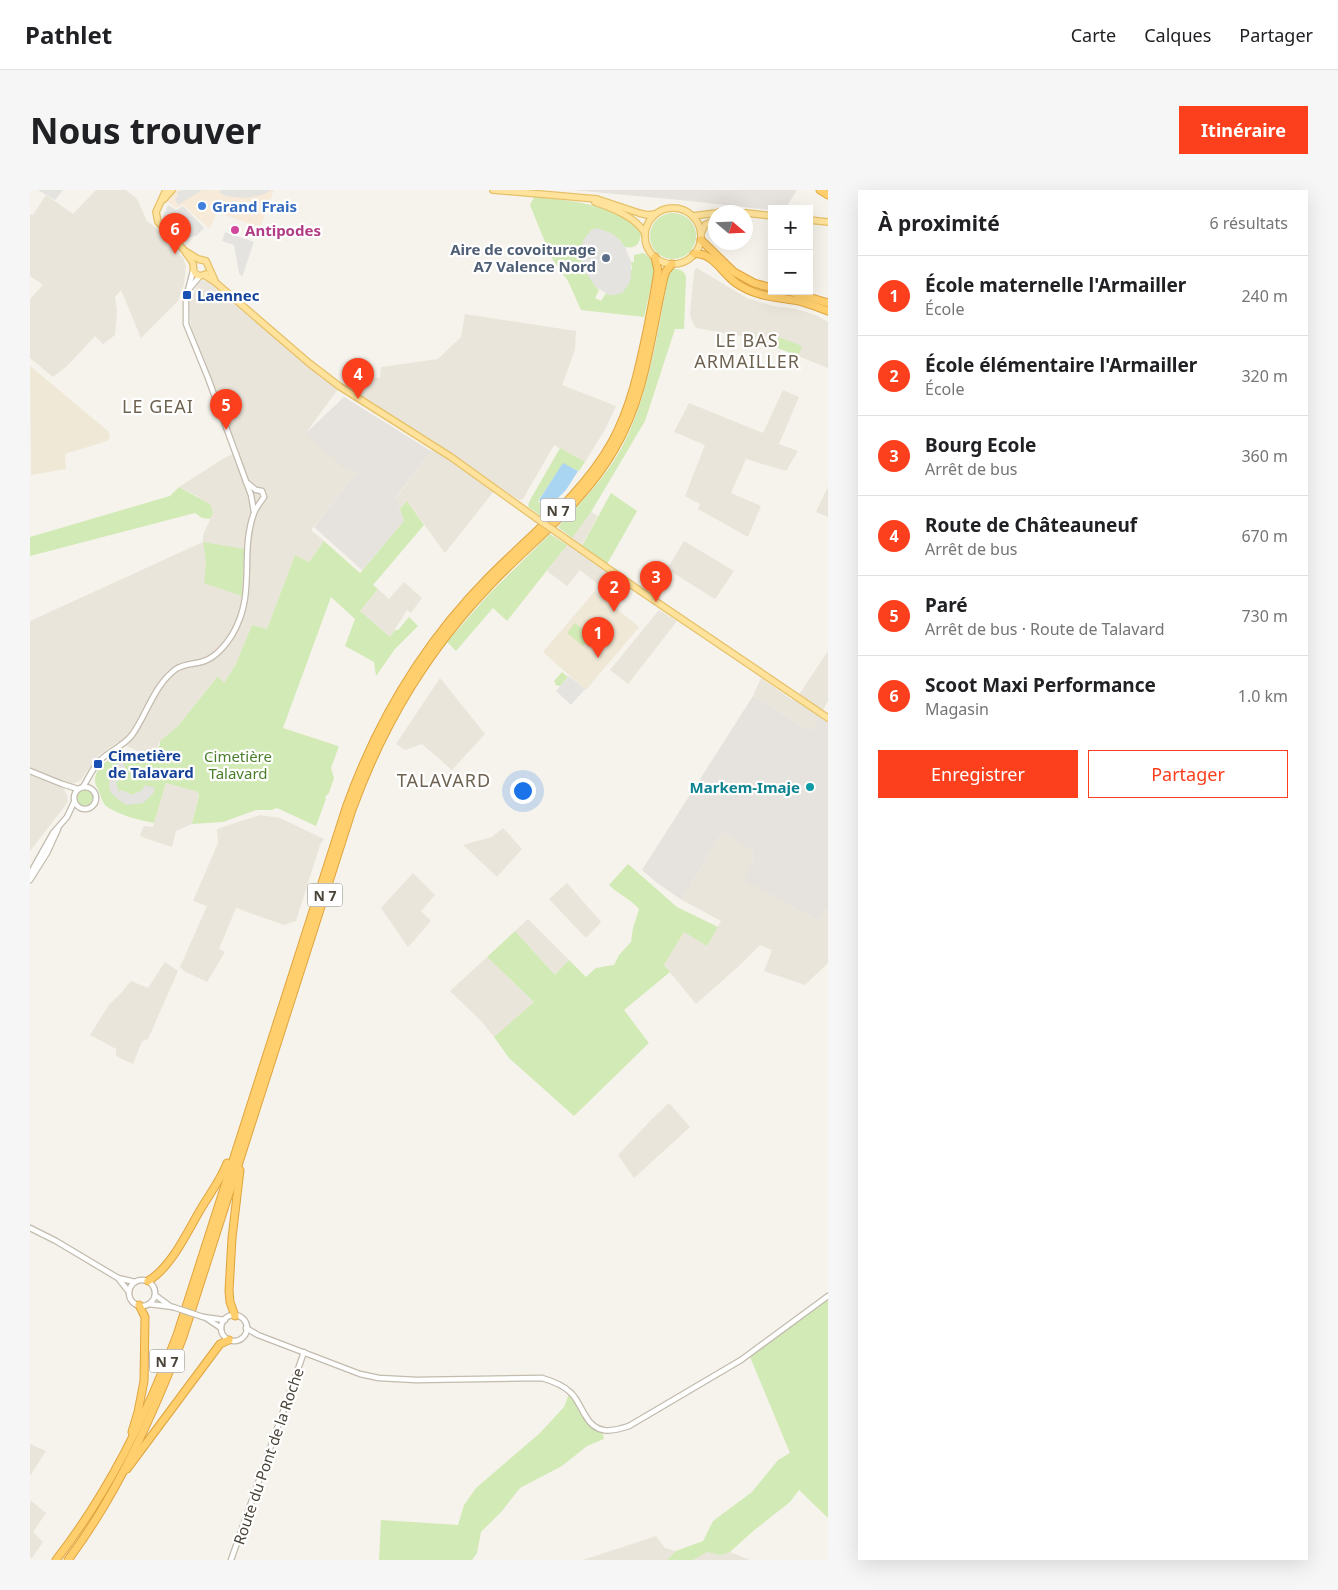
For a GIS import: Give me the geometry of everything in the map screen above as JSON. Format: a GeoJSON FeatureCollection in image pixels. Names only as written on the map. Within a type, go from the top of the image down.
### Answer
{"type":"FeatureCollection","features":[{"type":"Feature","properties":{"kind":"highway"},"geometry":{"type":"LineString","coordinates":[[820,190],[828,195]]}},
{"type":"Feature","properties":{"kind":"highway"},"geometry":{"type":"LineString","coordinates":[[701,236],[734,272],[754,283],[768,287]]}},
{"type":"Feature","properties":{"kind":"highway"},"geometry":{"type":"LineString","coordinates":[[694,254],[708,256],[725,274],[747,290],[774,298],[812,305],[828,311]]}},
{"type":"Feature","properties":{"kind":"highway","name":"N 7"},"geometry":{"type":"LineString","coordinates":[[56,1560],[75,1536],[124,1455],[160,1379],[176,1335],[356,779],[387,713],[433,647],[487,579],[555,513],[591,474],[612,442],[631,398],[639,367],[657,280],[658,265],[655,257]]}},
{"type":"Feature","properties":{"kind":"highway","name":"N 7"},"geometry":{"type":"LineString","coordinates":[[445,632],[495,580],[564,515],[587,488],[614,451],[630,419],[642,386],[664,277],[672,264]]}},
{"type":"Feature","properties":{"kind":"highway"},"geometry":{"type":"LineString","coordinates":[[801,295],[828,303]]}},
{"type":"Feature","properties":{"kind":"highway","name":"N 7"},"geometry":{"type":"LineString","coordinates":[[68,1560],[87,1534],[144,1431],[176,1354],[363,781],[378,745],[394,714],[433,647]]}},
{"type":"Feature","properties":{"kind":"highway"},"geometry":{"type":"LineString","coordinates":[[148,1281],[157,1276],[175,1252],[220,1179],[230,1155],[238,1143]]}},
{"type":"Feature","properties":{"kind":"highway"},"geometry":{"type":"LineString","coordinates":[[235,1316],[230,1302],[229,1291],[232,1238],[242,1155]]}},
{"type":"Feature","properties":{"kind":"highway"},"geometry":{"type":"LineString","coordinates":[[124,1455],[138,1412],[144,1381],[144,1317],[139,1306]]}},
{"type":"Feature","properties":{"kind":"highway"},"geometry":{"type":"LineString","coordinates":[[115,1486],[214,1351],[220,1344],[229,1340]]}},
{"type":"Feature","properties":{"kind":"main road"},"geometry":{"type":"LineString","coordinates":[[166,190],[156,212],[158,222],[185,251],[198,260],[206,261],[209,264],[209,270],[215,282]]}},
{"type":"Feature","properties":{"kind":"main road"},"geometry":{"type":"LineString","coordinates":[[161,202],[172,190]]}},
{"type":"Feature","properties":{"kind":"main road"},"geometry":{"type":"LineString","coordinates":[[493,190],[605,200],[639,214],[647,215],[655,214],[666,208],[685,210],[698,223],[701,236]]}},
{"type":"Feature","properties":{"kind":"main road"},"geometry":{"type":"LineString","coordinates":[[589,199],[608,206],[630,218],[645,233]]}},
{"type":"Feature","properties":{"kind":"main road"},"geometry":{"type":"LineString","coordinates":[[655,214],[645,233],[647,246],[655,257],[663,262],[672,264],[683,262],[694,254],[705,225],[708,224]]}},
{"type":"Feature","properties":{"kind":"main road"},"geometry":{"type":"LineString","coordinates":[[693,216],[708,214]]}},
{"type":"Feature","properties":{"kind":"main road"},"geometry":{"type":"LineString","coordinates":[[753,214],[768,216]]}},
{"type":"Feature","properties":{"kind":"main road"},"geometry":{"type":"LineString","coordinates":[[813,220],[828,222]]}},
{"type":"Feature","properties":{"kind":"main road"},"geometry":{"type":"LineString","coordinates":[[185,251],[193,268],[202,276],[215,282],[309,363],[340,386],[458,462],[633,586],[828,718]]}},
{"type":"Feature","properties":{"kind":"main road"},"geometry":{"type":"LineString","coordinates":[[193,268],[198,260]]}},
{"type":"Feature","properties":{"kind":"main road"},"geometry":{"type":"LineString","coordinates":[[202,276],[209,270]]}},
{"type":"Feature","properties":{"kind":"street"},"geometry":{"type":"LineString","coordinates":[[68,817],[74,802],[74,796],[105,756],[121,746],[130,737],[157,691],[173,672],[181,666],[208,660],[230,639],[240,620],[246,598],[249,538],[254,513],[253,501],[208,378],[188,331],[185,317],[186,298],[193,268]]}},
{"type":"Feature","properties":{"kind":"street"},"geometry":{"type":"LineString","coordinates":[[188,291],[202,276]]}},
{"type":"Feature","properties":{"kind":"street"},"geometry":{"type":"LineString","coordinates":[[246,482],[256,490],[260,490],[264,495],[254,513]]}},
{"type":"Feature","properties":{"kind":"street"},"geometry":{"type":"LineString","coordinates":[[251,495],[256,490]]}},
{"type":"Feature","properties":{"kind":"street"},"geometry":{"type":"LineString","coordinates":[[253,501],[260,502]]}},
{"type":"Feature","properties":{"kind":"street"},"geometry":{"type":"LineString","coordinates":[[30,771],[62,784],[80,788],[91,788]]}},
{"type":"Feature","properties":{"kind":"street"},"geometry":{"type":"LineString","coordinates":[[30,874],[53,833],[68,817],[81,809],[90,808],[95,803],[96,794],[91,788],[93,771]]}},
{"type":"Feature","properties":{"kind":"street"},"geometry":{"type":"LineString","coordinates":[[62,784],[74,796]]}},
{"type":"Feature","properties":{"kind":"street"},"geometry":{"type":"LineString","coordinates":[[74,802],[81,809]]}},
{"type":"Feature","properties":{"kind":"street"},"geometry":{"type":"LineString","coordinates":[[30,880],[48,853],[59,827]]}},
{"type":"Feature","properties":{"kind":"street"},"geometry":{"type":"LineString","coordinates":[[30,1228],[56,1241],[118,1278],[135,1282],[139,1280],[148,1281],[154,1287],[155,1295],[149,1304]]}},
{"type":"Feature","properties":{"kind":"street"},"geometry":{"type":"LineString","coordinates":[[118,1278],[129,1292],[131,1299],[139,1306],[149,1304],[172,1307],[204,1317],[225,1320]]}},
{"type":"Feature","properties":{"kind":"street"},"geometry":{"type":"LineString","coordinates":[[129,1292],[135,1282]]}},
{"type":"Feature","properties":{"kind":"street"},"geometry":{"type":"LineString","coordinates":[[155,1295],[172,1307]]}},
{"type":"Feature","properties":{"kind":"street"},"geometry":{"type":"LineString","coordinates":[[246,1328],[258,1335],[360,1374],[379,1378],[416,1380],[542,1378],[555,1382],[570,1392],[594,1426],[602,1431],[613,1431],[629,1426],[660,1409],[741,1360],[828,1296]]}},
{"type":"Feature","properties":{"kind":"street"},"geometry":{"type":"LineString","coordinates":[[244,1336],[246,1328],[243,1320],[235,1316],[228,1317],[225,1320],[221,1328],[223,1336],[229,1340],[237,1341],[244,1336],[258,1335]]}},
{"type":"Feature","properties":{"kind":"street"},"geometry":{"type":"LineString","coordinates":[[204,1317],[221,1328]]}},
{"type":"Feature","properties":{"kind":"street","name":"Route du Pont de la Roche"},"geometry":{"type":"LineString","coordinates":[[231,1560],[304,1352]]}},
{"type":"Feature","properties":{"kind":"shaded area"},"geometry":{"type":"Polygon","coordinates":[[[38,190],[63,190],[55,200],[38,190]]]}},
{"type":"Feature","properties":{"kind":"shaded area"},"geometry":{"type":"Polygon","coordinates":[[[96,190],[126,190],[137,199],[147,221],[166,236],[183,258],[186,266],[184,284],[178,301],[141,338],[121,290],[115,297],[117,311],[115,335],[103,344],[95,336],[67,366],[53,377],[30,358],[30,299],[43,285],[30,276],[30,214],[33,215],[46,195],[73,214],[96,190]]]}},
{"type":"Feature","properties":{"kind":"shaded area"},"geometry":{"type":"Polygon","coordinates":[[[176,190],[274,190],[260,228],[217,212],[210,229],[183,205],[176,208],[167,201],[176,190]]]}},
{"type":"Feature","properties":{"kind":"shaded area"},"geometry":{"type":"Polygon","coordinates":[[[202,190],[178,205],[175,199],[178,196],[177,192],[202,190]]]}},
{"type":"Feature","properties":{"kind":"shaded area"},"geometry":{"type":"Polygon","coordinates":[[[221,190],[271,190],[263,195],[245,198],[226,196],[220,193],[221,190]]]}},
{"type":"Feature","properties":{"kind":"shaded area"},"geometry":{"type":"Polygon","coordinates":[[[572,190],[797,190],[788,205],[768,205],[768,210],[753,208],[753,205],[726,205],[572,190]]]}},
{"type":"Feature","properties":{"kind":"shaded area"},"geometry":{"type":"Polygon","coordinates":[[[168,205],[176,210],[183,206],[204,228],[196,236],[181,240],[165,223],[163,216],[168,205]]]}},
{"type":"Feature","properties":{"kind":"shaded area","name":"Aire de covoiturage A7 Valence Nord"},"geometry":{"type":"Polygon","coordinates":[[[597,228],[611,233],[618,238],[625,247],[631,262],[631,278],[622,293],[609,295],[596,287],[586,273],[581,254],[583,241],[591,230],[597,228]]]}},
{"type":"Feature","properties":{"kind":"shaded area"},"geometry":{"type":"Polygon","coordinates":[[[225,232],[254,242],[242,277],[239,273],[234,245],[222,241],[225,232]]]}},
{"type":"Feature","properties":{"kind":"shaded area"},"geometry":{"type":"Polygon","coordinates":[[[697,268],[747,298],[773,306],[796,309],[816,315],[828,322],[828,368],[747,337],[696,328],[690,313],[694,272],[697,268]]]}},
{"type":"Feature","properties":{"kind":"shaded area"},"geometry":{"type":"Polygon","coordinates":[[[203,280],[210,283],[338,389],[306,433],[357,472],[311,530],[324,541],[309,562],[295,555],[267,629],[252,625],[235,666],[224,684],[218,676],[178,726],[160,741],[153,758],[118,742],[99,755],[80,781],[71,784],[67,783],[30,768],[30,621],[203,542],[203,535],[213,513],[199,497],[179,487],[226,457],[239,452],[191,326],[189,304],[198,284],[203,280]]]}},
{"type":"Feature","properties":{"kind":"shaded area"},"geometry":{"type":"Polygon","coordinates":[[[465,314],[576,331],[575,350],[562,385],[616,406],[606,428],[585,462],[554,445],[523,499],[519,500],[498,486],[445,553],[407,501],[400,509],[396,498],[431,451],[435,442],[361,395],[351,386],[352,377],[380,378],[381,367],[438,359],[461,337],[465,314]]]}},
{"type":"Feature","properties":{"kind":"shaded area"},"geometry":{"type":"Polygon","coordinates":[[[30,366],[109,432],[110,437],[107,441],[65,454],[66,469],[31,475],[30,366]]]}},
{"type":"Feature","properties":{"kind":"shaded area"},"geometry":{"type":"Polygon","coordinates":[[[783,390],[799,397],[779,444],[798,451],[786,471],[746,459],[731,493],[761,506],[748,537],[698,509],[700,504],[685,496],[705,445],[674,432],[689,403],[763,433],[783,390]]]}},
{"type":"Feature","properties":{"kind":"shaded area"},"geometry":{"type":"Polygon","coordinates":[[[344,397],[431,451],[396,497],[404,521],[362,570],[314,527],[357,472],[345,469],[306,433],[344,397]]]}},
{"type":"Feature","properties":{"kind":"shaded area"},"geometry":{"type":"Polygon","coordinates":[[[828,487],[828,517],[816,512],[828,487]]]}},
{"type":"Feature","properties":{"kind":"shaded area"},"geometry":{"type":"Polygon","coordinates":[[[591,512],[598,516],[582,545],[612,568],[599,585],[580,570],[567,586],[547,571],[591,512]]]}},
{"type":"Feature","properties":{"kind":"shaded area"},"geometry":{"type":"Polygon","coordinates":[[[684,541],[734,571],[715,599],[667,569],[684,541]]]}},
{"type":"Feature","properties":{"kind":"shaded area"},"geometry":{"type":"Polygon","coordinates":[[[620,581],[628,587],[618,601],[610,595],[620,581]]]}},
{"type":"Feature","properties":{"kind":"shaded area"},"geometry":{"type":"Polygon","coordinates":[[[404,582],[422,598],[411,613],[407,610],[390,637],[360,611],[378,589],[389,599],[404,582]]]}},
{"type":"Feature","properties":{"kind":"shaded area"},"geometry":{"type":"Polygon","coordinates":[[[595,591],[639,627],[586,690],[543,652],[595,591]]]}},
{"type":"Feature","properties":{"kind":"shaded area"},"geometry":{"type":"Polygon","coordinates":[[[659,610],[677,621],[628,684],[610,670],[659,610]]]}},
{"type":"Feature","properties":{"kind":"shaded area"},"geometry":{"type":"Polygon","coordinates":[[[828,651],[828,701],[813,728],[807,729],[753,696],[761,678],[792,700],[800,693],[828,651]]]}},
{"type":"Feature","properties":{"kind":"shaded area"},"geometry":{"type":"Polygon","coordinates":[[[569,676],[585,689],[571,705],[556,691],[569,676]]]}},
{"type":"Feature","properties":{"kind":"shaded area"},"geometry":{"type":"Polygon","coordinates":[[[440,678],[485,734],[452,770],[422,744],[405,750],[396,744],[440,678]]]}},
{"type":"Feature","properties":{"kind":"shaded area"},"geometry":{"type":"Polygon","coordinates":[[[753,696],[807,729],[813,728],[819,717],[828,723],[828,905],[819,921],[744,880],[754,859],[752,851],[722,832],[682,900],[642,870],[753,696]]]}},
{"type":"Feature","properties":{"kind":"shaded area"},"geometry":{"type":"Polygon","coordinates":[[[122,760],[126,770],[121,775],[119,781],[116,782],[119,792],[122,790],[132,795],[142,790],[145,785],[155,788],[153,794],[143,803],[128,805],[111,793],[109,787],[110,774],[122,760]]]}},
{"type":"Feature","properties":{"kind":"shaded area"},"geometry":{"type":"Polygon","coordinates":[[[30,774],[64,789],[68,802],[30,851],[30,774]]]}},
{"type":"Feature","properties":{"kind":"shaded area"},"geometry":{"type":"Polygon","coordinates":[[[166,783],[199,793],[192,824],[176,831],[172,847],[140,835],[144,826],[153,827],[166,783]]]}},
{"type":"Feature","properties":{"kind":"shaded area"},"geometry":{"type":"Polygon","coordinates":[[[260,815],[280,818],[324,839],[320,845],[296,921],[284,925],[236,908],[219,949],[225,952],[207,982],[184,971],[180,967],[207,906],[193,901],[218,843],[217,829],[260,815]]]}},
{"type":"Feature","properties":{"kind":"shaded area"},"geometry":{"type":"Polygon","coordinates":[[[503,828],[522,849],[497,877],[463,845],[492,837],[503,828]]]}},
{"type":"Feature","properties":{"kind":"shaded area"},"geometry":{"type":"Polygon","coordinates":[[[722,832],[752,851],[754,859],[745,880],[819,921],[828,905],[828,963],[805,985],[764,971],[772,950],[760,945],[696,1004],[664,965],[684,932],[707,946],[721,921],[682,900],[722,832]]]}},
{"type":"Feature","properties":{"kind":"shaded area"},"geometry":{"type":"Polygon","coordinates":[[[413,873],[435,895],[421,911],[431,921],[408,947],[381,908],[413,873]]]}},
{"type":"Feature","properties":{"kind":"shaded area"},"geometry":{"type":"Polygon","coordinates":[[[567,883],[601,922],[586,938],[549,899],[567,883]]]}},
{"type":"Feature","properties":{"kind":"shaded area"},"geometry":{"type":"Polygon","coordinates":[[[528,919],[569,960],[555,975],[515,931],[528,919]]]}},
{"type":"Feature","properties":{"kind":"shaded area"},"geometry":{"type":"Polygon","coordinates":[[[487,957],[534,1002],[494,1037],[482,1022],[450,991],[487,957]]]}},
{"type":"Feature","properties":{"kind":"shaded area"},"geometry":{"type":"Polygon","coordinates":[[[165,962],[178,971],[148,1039],[142,1041],[133,1064],[116,1056],[116,1049],[90,1035],[109,1005],[131,981],[148,988],[165,962]]]}},
{"type":"Feature","properties":{"kind":"shaded area"},"geometry":{"type":"Polygon","coordinates":[[[669,1103],[690,1127],[634,1178],[618,1155],[669,1103]]]}},
{"type":"Feature","properties":{"kind":"shaded area"},"geometry":{"type":"Polygon","coordinates":[[[30,1444],[46,1451],[30,1476],[30,1444]]]}},
{"type":"Feature","properties":{"kind":"shaded area"},"geometry":{"type":"Polygon","coordinates":[[[30,1500],[46,1513],[33,1532],[43,1542],[32,1558],[30,1557],[30,1500]]]}},
{"type":"Feature","properties":{"kind":"shaded area"},"geometry":{"type":"Polygon","coordinates":[[[656,1536],[665,1548],[676,1551],[667,1560],[583,1560],[656,1536]]]}},
{"type":"Feature","properties":{"kind":"shaded area"},"geometry":{"type":"Polygon","coordinates":[[[707,1552],[721,1555],[730,1552],[750,1560],[693,1560],[707,1552]]]}},
{"type":"Feature","properties":{"kind":"green space"},"geometry":{"type":"Polygon","coordinates":[[[534,197],[594,205],[617,213],[635,225],[641,233],[637,245],[625,247],[618,238],[587,235],[582,249],[582,256],[586,268],[599,290],[595,298],[601,301],[606,293],[609,295],[632,269],[631,262],[634,262],[634,255],[645,254],[655,269],[644,317],[581,310],[568,281],[551,257],[530,205],[534,197]]]}},
{"type":"Feature","properties":{"kind":"green space"},"geometry":{"type":"Polygon","coordinates":[[[678,213],[682,214],[692,223],[695,227],[695,245],[686,255],[678,259],[668,259],[660,255],[651,245],[650,231],[654,223],[664,214],[678,213]]]}},
{"type":"Feature","properties":{"kind":"green space"},"geometry":{"type":"Polygon","coordinates":[[[673,269],[681,270],[686,277],[684,329],[675,329],[645,421],[591,512],[572,538],[558,527],[593,489],[608,469],[616,458],[632,426],[652,362],[669,274],[673,269]]]}},
{"type":"Feature","properties":{"kind":"green space"},"geometry":{"type":"Polygon","coordinates":[[[779,337],[802,346],[798,356],[775,347],[779,337]]]}},
{"type":"Feature","properties":{"kind":"green space"},"geometry":{"type":"Polygon","coordinates":[[[560,448],[585,462],[579,471],[563,464],[538,501],[550,511],[544,518],[528,506],[560,448]]]}},
{"type":"Feature","properties":{"kind":"green space"},"geometry":{"type":"Polygon","coordinates":[[[179,487],[210,504],[213,513],[210,519],[202,518],[195,513],[30,556],[30,537],[170,496],[179,487]]]}},
{"type":"Feature","properties":{"kind":"green space"},"geometry":{"type":"Polygon","coordinates":[[[611,493],[637,511],[607,564],[582,546],[611,493]]]}},
{"type":"Feature","properties":{"kind":"green space","name":"Cimetière Talavard"},"geometry":{"type":"Polygon","coordinates":[[[407,501],[424,525],[373,585],[378,589],[360,611],[390,637],[409,617],[418,626],[395,649],[376,676],[374,662],[345,646],[355,619],[331,597],[283,728],[338,746],[331,768],[334,778],[329,793],[325,797],[326,799],[316,826],[277,808],[272,810],[256,810],[223,822],[192,824],[199,795],[198,792],[166,783],[154,823],[114,811],[105,805],[95,782],[101,767],[120,752],[123,758],[138,759],[149,764],[160,741],[178,726],[218,676],[224,683],[235,666],[252,625],[267,629],[295,555],[309,562],[324,541],[360,573],[404,521],[400,509],[407,501]]]}},
{"type":"Feature","properties":{"kind":"green space"},"geometry":{"type":"Polygon","coordinates":[[[550,534],[567,545],[507,621],[493,608],[456,651],[447,642],[489,594],[550,534]]]}},
{"type":"Feature","properties":{"kind":"green space"},"geometry":{"type":"Polygon","coordinates":[[[203,542],[244,549],[242,596],[204,583],[206,562],[203,542]]]}},
{"type":"Feature","properties":{"kind":"green space"},"geometry":{"type":"Polygon","coordinates":[[[575,623],[591,636],[583,646],[567,633],[575,623]]]}},
{"type":"Feature","properties":{"kind":"green space"},"geometry":{"type":"Polygon","coordinates":[[[562,672],[568,677],[560,686],[556,685],[554,681],[562,672]]]}},
{"type":"Feature","properties":{"kind":"green space"},"geometry":{"type":"Polygon","coordinates":[[[85,790],[93,798],[85,806],[77,798],[85,790]]]}},
{"type":"Feature","properties":{"kind":"green space"},"geometry":{"type":"Polygon","coordinates":[[[628,864],[677,907],[718,927],[707,946],[684,932],[664,965],[670,972],[624,1010],[649,1043],[574,1116],[509,1058],[494,1037],[534,1002],[487,957],[515,931],[555,975],[569,960],[586,977],[596,968],[614,965],[619,955],[631,942],[639,909],[609,885],[628,864]]]}},
{"type":"Feature","properties":{"kind":"green space"},"geometry":{"type":"Polygon","coordinates":[[[828,1299],[828,1518],[799,1490],[790,1502],[730,1552],[721,1555],[707,1552],[693,1560],[667,1560],[676,1551],[703,1541],[713,1521],[752,1492],[778,1460],[790,1453],[750,1357],[828,1299]]]}},
{"type":"Feature","properties":{"kind":"green space"},"geometry":{"type":"Polygon","coordinates":[[[570,1391],[586,1417],[602,1431],[604,1439],[587,1446],[562,1466],[520,1488],[502,1511],[481,1532],[477,1553],[472,1560],[379,1560],[381,1520],[458,1525],[464,1505],[476,1488],[540,1433],[564,1407],[570,1391]]]}},
{"type":"Feature","properties":{"kind":"water"},"geometry":{"type":"Polygon","coordinates":[[[563,463],[578,471],[566,490],[548,508],[539,500],[563,463]]]}},
{"type":"Feature","properties":{"kind":"place","name":"Grand Frais"},"geometry":{"type":"Point","coordinates":[202,206]}},
{"type":"Feature","properties":{"kind":"place","name":"Antipodes"},"geometry":{"type":"Point","coordinates":[235,230]}},
{"type":"Feature","properties":{"kind":"place","name":"Scoot Maxi Performance"},"geometry":{"type":"Point","coordinates":[175,254]}},
{"type":"Feature","properties":{"kind":"place","name":"Aire de covoiturage A7 Valence Nord"},"geometry":{"type":"Point","coordinates":[606,258]}},
{"type":"Feature","properties":{"kind":"place","name":"Laennec"},"geometry":{"type":"Point","coordinates":[187,295]}},
{"type":"Feature","properties":{"kind":"place","name":"Route de Châteauneuf"},"geometry":{"type":"Point","coordinates":[358,399]}},
{"type":"Feature","properties":{"kind":"place","name":"Paré"},"geometry":{"type":"Point","coordinates":[226,430]}},
{"type":"Feature","properties":{"kind":"place","name":"Bourg Ecole"},"geometry":{"type":"Point","coordinates":[656,602]}},
{"type":"Feature","properties":{"kind":"place","name":"École élémentaire l'Armailler"},"geometry":{"type":"Point","coordinates":[614,612]}},
{"type":"Feature","properties":{"kind":"place","name":"École maternelle l'Armailler"},"geometry":{"type":"Point","coordinates":[598,658]}},
{"type":"Feature","properties":{"kind":"place","name":"Cimetière de Talavard"},"geometry":{"type":"Point","coordinates":[98,764]}},
{"type":"Feature","properties":{"kind":"place","name":"Markem-Imaje"},"geometry":{"type":"Point","coordinates":[810,787]}},
{"type":"Feature","properties":{"kind":"district","name":"LE BAS ARMAILLER"},"geometry":{"type":"Point","coordinates":[747,350]}},
{"type":"Feature","properties":{"kind":"district","name":"LE GEAI"},"geometry":{"type":"Point","coordinates":[158,406]}},
{"type":"Feature","properties":{"kind":"district","name":"TALAVARD"},"geometry":{"type":"Point","coordinates":[444,780]}}]}
